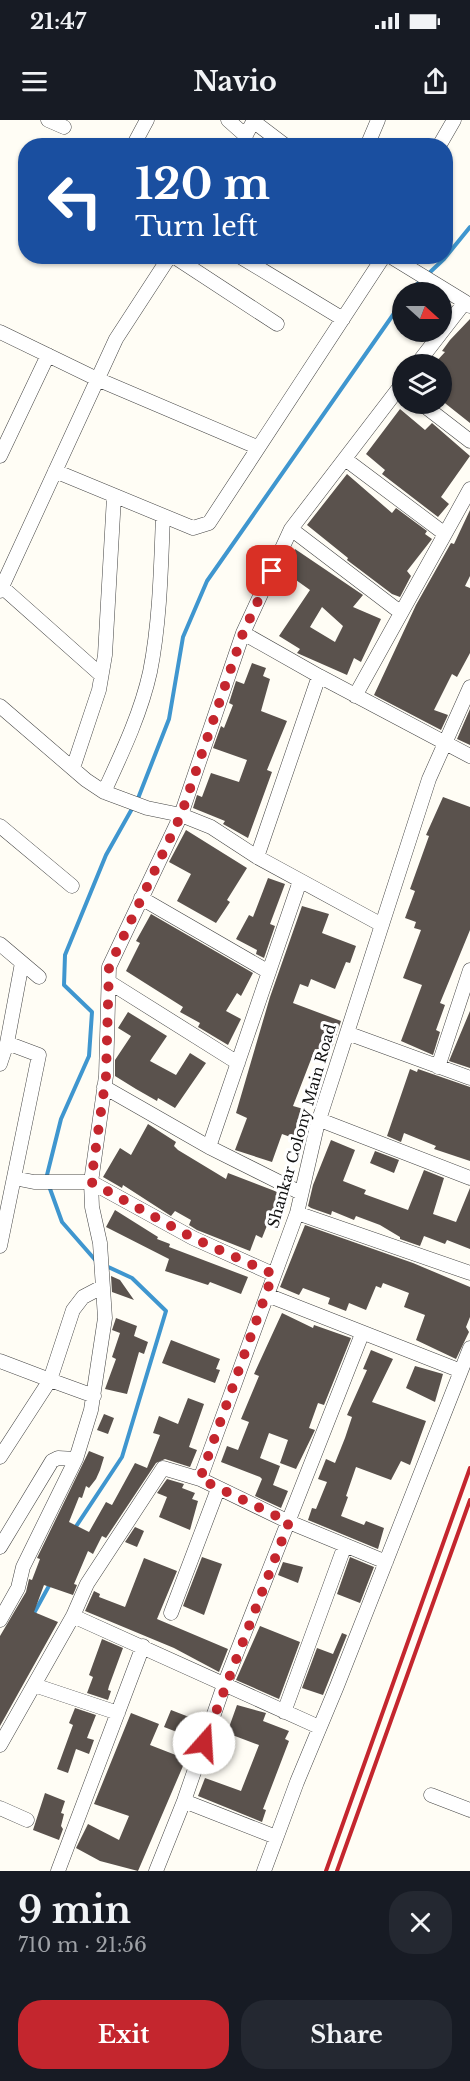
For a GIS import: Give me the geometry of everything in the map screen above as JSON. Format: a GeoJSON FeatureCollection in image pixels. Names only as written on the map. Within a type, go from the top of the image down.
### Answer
{"type":"FeatureCollection","features":[{"type":"Feature","properties":{"kind":"street"},"geometry":{"type":"LineString","coordinates":[[48,120],[64,127]]}},
{"type":"Feature","properties":{"kind":"street"},"geometry":{"type":"LineString","coordinates":[[137,138],[147,120]]}},
{"type":"Feature","properties":{"kind":"street"},"geometry":{"type":"LineString","coordinates":[[228,120],[241,138]]}},
{"type":"Feature","properties":{"kind":"street"},"geometry":{"type":"LineString","coordinates":[[370,138],[378,120]]}},
{"type":"Feature","properties":{"kind":"street"},"geometry":{"type":"LineString","coordinates":[[245,138],[254,121],[276,138]]}},
{"type":"Feature","properties":{"kind":"street"},"geometry":{"type":"LineString","coordinates":[[443,138],[452,121]]}},
{"type":"Feature","properties":{"kind":"street"},"geometry":{"type":"LineString","coordinates":[[101,675],[1,589],[117,339],[167,264]]}},
{"type":"Feature","properties":{"kind":"street"},"geometry":{"type":"LineString","coordinates":[[184,264],[277,324]]}},
{"type":"Feature","properties":{"kind":"street"},"geometry":{"type":"LineString","coordinates":[[252,264],[343,319]]}},
{"type":"Feature","properties":{"kind":"street"},"geometry":{"type":"LineString","coordinates":[[55,471],[193,528],[208,523],[379,264]]}},
{"type":"Feature","properties":{"kind":"street"},"geometry":{"type":"LineString","coordinates":[[403,264],[467,304],[425,354]]}},
{"type":"Feature","properties":{"kind":"street"},"geometry":{"type":"LineString","coordinates":[[0,333],[97,380],[258,447]]}},
{"type":"Feature","properties":{"kind":"street"},"geometry":{"type":"LineString","coordinates":[[0,456],[48,355]]}},
{"type":"Feature","properties":{"kind":"street"},"geometry":{"type":"LineString","coordinates":[[1,1616],[18,1588],[24,1567],[76,1459],[94,1396],[105,1318],[100,1244],[92,1207],[91,1182],[104,1087],[109,967],[181,815],[243,633],[291,529],[392,398]]}},
{"type":"Feature","properties":{"kind":"street"},"geometry":{"type":"LineString","coordinates":[[435,414],[470,441]]}},
{"type":"Feature","properties":{"kind":"street"},"geometry":{"type":"LineString","coordinates":[[345,459],[445,534]]}},
{"type":"Feature","properties":{"kind":"street"},"geometry":{"type":"LineString","coordinates":[[355,696],[470,489]]}},
{"type":"Feature","properties":{"kind":"street"},"geometry":{"type":"LineString","coordinates":[[73,768],[105,655],[114,497]]}},
{"type":"Feature","properties":{"kind":"street"},"geometry":{"type":"LineString","coordinates":[[104,792],[124,751],[150,671],[161,570],[163,516]]}},
{"type":"Feature","properties":{"kind":"street"},"geometry":{"type":"LineString","coordinates":[[291,529],[400,612]]}},
{"type":"Feature","properties":{"kind":"street"},"geometry":{"type":"LineString","coordinates":[[243,633],[443,744],[470,756]]}},
{"type":"Feature","properties":{"kind":"street"},"geometry":{"type":"LineString","coordinates":[[257,857],[319,676]]}},
{"type":"Feature","properties":{"kind":"street","name":"Shankar Colony Main Road"},"geometry":{"type":"LineString","coordinates":[[200,1479],[297,1213],[320,1120],[347,1033],[443,744],[470,687]]}},
{"type":"Feature","properties":{"kind":"street"},"geometry":{"type":"LineString","coordinates":[[0,706],[104,792],[147,808],[181,815],[211,827],[257,857],[382,926]]}},
{"type":"Feature","properties":{"kind":"street"},"geometry":{"type":"LineString","coordinates":[[0,826],[72,886]]}},
{"type":"Feature","properties":{"kind":"street"},"geometry":{"type":"LineString","coordinates":[[209,1147],[300,881]]}},
{"type":"Feature","properties":{"kind":"street"},"geometry":{"type":"LineString","coordinates":[[141,898],[269,972]]}},
{"type":"Feature","properties":{"kind":"street"},"geometry":{"type":"LineString","coordinates":[[0,944],[39,977]]}},
{"type":"Feature","properties":{"kind":"street"},"geometry":{"type":"LineString","coordinates":[[0,1064],[7,1043],[22,963]]}},
{"type":"Feature","properties":{"kind":"street"},"geometry":{"type":"LineString","coordinates":[[438,1067],[470,970]]}},
{"type":"Feature","properties":{"kind":"street"},"geometry":{"type":"LineString","coordinates":[[109,982],[238,1063]]}},
{"type":"Feature","properties":{"kind":"street"},"geometry":{"type":"LineString","coordinates":[[347,1033],[470,1078]]}},
{"type":"Feature","properties":{"kind":"street"},"geometry":{"type":"LineString","coordinates":[[0,1246],[39,1055],[7,1043]]}},
{"type":"Feature","properties":{"kind":"street"},"geometry":{"type":"LineString","coordinates":[[104,1087],[209,1147],[301,1194]]}},
{"type":"Feature","properties":{"kind":"street"},"geometry":{"type":"LineString","coordinates":[[320,1120],[470,1178]]}},
{"type":"Feature","properties":{"kind":"street"},"geometry":{"type":"LineString","coordinates":[[14,1178],[47,1182],[91,1182],[193,1238],[273,1274]]}},
{"type":"Feature","properties":{"kind":"street"},"geometry":{"type":"LineString","coordinates":[[297,1213],[470,1273]]}},
{"type":"Feature","properties":{"kind":"street"},"geometry":{"type":"LineString","coordinates":[[0,1457],[50,1380],[73,1310],[83,1297],[101,1283]]}},
{"type":"Feature","properties":{"kind":"street"},"geometry":{"type":"LineString","coordinates":[[267,1295],[461,1371]]}},
{"type":"Feature","properties":{"kind":"street"},"geometry":{"type":"LineString","coordinates":[[156,1871],[184,1801],[224,1685],[362,1334]]}},
{"type":"Feature","properties":{"kind":"street"},"geometry":{"type":"LineString","coordinates":[[264,1871],[470,1348]]}},
{"type":"Feature","properties":{"kind":"street"},"geometry":{"type":"LineString","coordinates":[[0,1361],[94,1396]]}},
{"type":"Feature","properties":{"kind":"street"},"geometry":{"type":"LineString","coordinates":[[0,1546],[52,1461],[58,1458],[76,1459]]}},
{"type":"Feature","properties":{"kind":"street"},"geometry":{"type":"LineString","coordinates":[[0,1745],[73,1616],[87,1584],[163,1468],[200,1479],[289,1522],[386,1562]]}},
{"type":"Feature","properties":{"kind":"street"},"geometry":{"type":"LineString","coordinates":[[171,1613],[218,1489]]}},
{"type":"Feature","properties":{"kind":"street"},"geometry":{"type":"LineString","coordinates":[[284,1712],[345,1545]]}},
{"type":"Feature","properties":{"kind":"street"},"geometry":{"type":"LineString","coordinates":[[73,1616],[144,1646],[319,1727]]}},
{"type":"Feature","properties":{"kind":"street"},"geometry":{"type":"LineString","coordinates":[[58,1871],[144,1646]]}},
{"type":"Feature","properties":{"kind":"street"},"geometry":{"type":"LineString","coordinates":[[34,1684],[118,1713]]}},
{"type":"Feature","properties":{"kind":"street"},"geometry":{"type":"LineString","coordinates":[[431,1795],[470,1810]]}},
{"type":"Feature","properties":{"kind":"street"},"geometry":{"type":"LineString","coordinates":[[184,1801],[276,1837]]}},
{"type":"Feature","properties":{"kind":"street"},"geometry":{"type":"LineString","coordinates":[[0,1808],[27,1820]]}},
{"type":"Feature","properties":{"kind":"building"},"geometry":{"type":"Polygon","coordinates":[[[470,319],[470,423],[452,409],[452,354],[443,354],[445,352],[442,351],[449,342],[452,342],[452,338],[470,319]]]}},
{"type":"Feature","properties":{"kind":"building"},"geometry":{"type":"Polygon","coordinates":[[[396,414],[406,414],[425,430],[432,423],[470,456],[441,497],[449,504],[438,517],[382,474],[385,470],[366,454],[396,414]]]}},
{"type":"Feature","properties":{"kind":"building"},"geometry":{"type":"Polygon","coordinates":[[[347,474],[392,513],[396,508],[427,531],[425,534],[432,539],[407,571],[411,576],[400,597],[392,594],[347,560],[348,558],[307,525],[347,474]]]}},
{"type":"Feature","properties":{"kind":"building"},"geometry":{"type":"Polygon","coordinates":[[[470,510],[470,576],[465,586],[470,588],[470,653],[457,677],[452,674],[434,710],[448,715],[441,730],[374,695],[416,605],[451,543],[454,544],[470,510]]]}},
{"type":"Feature","properties":{"kind":"building"},"geometry":{"type":"Polygon","coordinates":[[[295,549],[363,595],[353,607],[381,619],[361,662],[354,658],[347,675],[297,653],[300,649],[279,636],[310,590],[282,570],[295,549]],[[322,607],[310,627],[335,642],[343,626],[322,607]]]}},
{"type":"Feature","properties":{"kind":"building"},"geometry":{"type":"Polygon","coordinates":[[[252,663],[266,668],[263,676],[270,679],[261,711],[287,721],[267,770],[272,772],[248,838],[223,824],[225,821],[193,808],[197,795],[202,797],[211,773],[239,782],[247,760],[213,748],[221,726],[224,728],[233,705],[229,703],[236,681],[244,684],[252,663]]]}},
{"type":"Feature","properties":{"kind":"building"},"geometry":{"type":"Polygon","coordinates":[[[470,709],[470,745],[457,739],[470,709]]]}},
{"type":"Feature","properties":{"kind":"building"},"geometry":{"type":"Polygon","coordinates":[[[443,797],[470,807],[470,930],[440,1003],[445,1005],[436,1030],[440,1032],[433,1055],[401,1041],[422,985],[403,978],[421,930],[414,928],[416,922],[405,918],[415,891],[410,889],[429,836],[426,835],[443,797]]]}},
{"type":"Feature","properties":{"kind":"building"},"geometry":{"type":"Polygon","coordinates":[[[186,830],[247,868],[227,900],[230,902],[216,923],[177,901],[191,874],[169,862],[186,830]]]}},
{"type":"Feature","properties":{"kind":"building"},"geometry":{"type":"Polygon","coordinates":[[[268,878],[285,884],[270,924],[275,926],[264,958],[256,954],[257,950],[236,939],[249,915],[253,917],[268,878]]]}},
{"type":"Feature","properties":{"kind":"building"},"geometry":{"type":"Polygon","coordinates":[[[302,906],[329,914],[322,933],[356,946],[350,963],[346,962],[335,989],[311,979],[308,987],[300,984],[293,1003],[341,1021],[330,1054],[315,1049],[293,1106],[307,1110],[296,1139],[282,1134],[272,1162],[235,1150],[247,1118],[236,1113],[270,997],[302,906]]]}},
{"type":"Feature","properties":{"kind":"building"},"geometry":{"type":"Polygon","coordinates":[[[151,914],[253,973],[241,996],[237,993],[226,1011],[241,1019],[228,1045],[198,1027],[200,1023],[180,1012],[183,1007],[126,971],[140,943],[136,941],[151,914]]]}},
{"type":"Feature","properties":{"kind":"building"},"geometry":{"type":"Polygon","coordinates":[[[470,1011],[470,1068],[449,1061],[470,1011]]]}},
{"type":"Feature","properties":{"kind":"building"},"geometry":{"type":"Polygon","coordinates":[[[128,1012],[167,1036],[150,1061],[176,1075],[190,1053],[206,1063],[175,1108],[158,1098],[157,1101],[115,1076],[115,1060],[131,1036],[118,1028],[128,1012]]]}},
{"type":"Feature","properties":{"kind":"building"},"geometry":{"type":"Polygon","coordinates":[[[410,1069],[417,1072],[418,1069],[470,1087],[470,1161],[434,1149],[436,1146],[404,1133],[401,1142],[387,1136],[410,1069]]]}},
{"type":"Feature","properties":{"kind":"building"},"geometry":{"type":"Polygon","coordinates":[[[148,1124],[176,1142],[174,1146],[178,1150],[226,1179],[228,1173],[280,1193],[262,1238],[256,1235],[250,1251],[197,1230],[189,1225],[191,1220],[175,1211],[171,1216],[123,1185],[122,1188],[103,1177],[120,1148],[131,1155],[148,1124]]]}},
{"type":"Feature","properties":{"kind":"building"},"geometry":{"type":"Polygon","coordinates":[[[331,1140],[355,1150],[343,1181],[366,1190],[364,1194],[408,1210],[424,1170],[444,1178],[433,1214],[456,1222],[470,1188],[470,1249],[447,1240],[445,1244],[424,1236],[420,1246],[400,1239],[380,1225],[356,1216],[354,1220],[332,1211],[331,1215],[308,1206],[313,1185],[331,1140]]]}},
{"type":"Feature","properties":{"kind":"building"},"geometry":{"type":"Polygon","coordinates":[[[375,1151],[399,1160],[394,1173],[370,1163],[375,1151]]]}},
{"type":"Feature","properties":{"kind":"building"},"geometry":{"type":"Polygon","coordinates":[[[115,1210],[158,1237],[157,1239],[170,1244],[169,1247],[248,1277],[241,1294],[210,1282],[208,1285],[165,1271],[169,1259],[106,1227],[115,1210]]]}},
{"type":"Feature","properties":{"kind":"building"},"geometry":{"type":"Polygon","coordinates":[[[305,1225],[413,1263],[470,1287],[470,1317],[466,1327],[469,1332],[456,1359],[416,1340],[425,1315],[404,1307],[409,1293],[383,1283],[381,1288],[376,1286],[366,1310],[349,1303],[346,1311],[328,1304],[330,1298],[303,1288],[299,1295],[280,1287],[305,1225]]]}},
{"type":"Feature","properties":{"kind":"building"},"geometry":{"type":"Polygon","coordinates":[[[111,1276],[120,1280],[134,1300],[112,1292],[111,1276]]]}},
{"type":"Feature","properties":{"kind":"building"},"geometry":{"type":"Polygon","coordinates":[[[282,1313],[313,1328],[314,1325],[351,1338],[324,1405],[318,1403],[309,1428],[315,1430],[296,1469],[280,1463],[288,1440],[269,1433],[260,1458],[280,1466],[273,1485],[288,1491],[281,1508],[255,1496],[262,1479],[260,1477],[221,1462],[227,1446],[238,1450],[249,1422],[241,1419],[259,1376],[254,1374],[282,1313]]]}},
{"type":"Feature","properties":{"kind":"building"},"geometry":{"type":"Polygon","coordinates":[[[116,1318],[137,1326],[134,1336],[148,1342],[144,1354],[139,1352],[127,1394],[105,1389],[116,1359],[112,1357],[120,1333],[112,1330],[116,1318]]]}},
{"type":"Feature","properties":{"kind":"building"},"geometry":{"type":"Polygon","coordinates":[[[171,1340],[220,1359],[216,1369],[220,1370],[215,1383],[162,1363],[171,1340]]]}},
{"type":"Feature","properties":{"kind":"building"},"geometry":{"type":"Polygon","coordinates":[[[371,1350],[393,1359],[372,1402],[426,1421],[410,1465],[401,1461],[391,1480],[356,1467],[341,1516],[364,1525],[366,1521],[384,1528],[378,1549],[308,1520],[312,1508],[316,1509],[327,1482],[318,1479],[326,1459],[335,1463],[345,1438],[352,1417],[347,1415],[367,1370],[363,1369],[371,1350]]]}},
{"type":"Feature","properties":{"kind":"building"},"geometry":{"type":"Polygon","coordinates":[[[415,1366],[443,1374],[435,1402],[406,1388],[415,1366]]]}},
{"type":"Feature","properties":{"kind":"building"},"geometry":{"type":"Polygon","coordinates":[[[188,1398],[204,1404],[189,1447],[197,1450],[190,1467],[165,1459],[156,1463],[106,1538],[102,1536],[93,1554],[88,1551],[74,1584],[77,1585],[73,1595],[44,1585],[34,1612],[58,1622],[0,1726],[0,1636],[26,1592],[29,1579],[32,1580],[40,1559],[37,1558],[89,1451],[104,1457],[96,1479],[89,1488],[86,1486],[82,1498],[79,1497],[69,1522],[89,1532],[106,1502],[112,1505],[135,1463],[147,1468],[160,1435],[153,1433],[159,1416],[178,1424],[188,1398]]]}},
{"type":"Feature","properties":{"kind":"building"},"geometry":{"type":"Polygon","coordinates":[[[104,1414],[114,1418],[108,1434],[97,1430],[104,1414]]]}},
{"type":"Feature","properties":{"kind":"building"},"geometry":{"type":"Polygon","coordinates":[[[167,1479],[184,1484],[182,1488],[195,1493],[192,1499],[198,1501],[190,1530],[159,1517],[167,1497],[157,1493],[167,1479]]]}},
{"type":"Feature","properties":{"kind":"building"},"geometry":{"type":"Polygon","coordinates":[[[135,1527],[144,1531],[137,1547],[125,1542],[135,1527]]]}},
{"type":"Feature","properties":{"kind":"building"},"geometry":{"type":"Polygon","coordinates":[[[202,1557],[222,1564],[204,1615],[183,1606],[202,1557]]]}},
{"type":"Feature","properties":{"kind":"building"},"geometry":{"type":"Polygon","coordinates":[[[350,1557],[374,1567],[360,1603],[337,1594],[350,1557]]]}},
{"type":"Feature","properties":{"kind":"building"},"geometry":{"type":"Polygon","coordinates":[[[144,1558],[177,1571],[157,1619],[228,1649],[219,1672],[174,1648],[85,1611],[94,1591],[100,1594],[99,1597],[125,1607],[144,1558]]]}},
{"type":"Feature","properties":{"kind":"building"},"geometry":{"type":"Polygon","coordinates":[[[283,1562],[303,1567],[298,1583],[278,1575],[283,1562]]]}},
{"type":"Feature","properties":{"kind":"building"},"geometry":{"type":"Polygon","coordinates":[[[260,1626],[300,1642],[279,1699],[236,1680],[260,1626]]]}},
{"type":"Feature","properties":{"kind":"building"},"geometry":{"type":"Polygon","coordinates":[[[342,1633],[347,1635],[323,1695],[302,1688],[317,1648],[333,1654],[342,1633]]]}},
{"type":"Feature","properties":{"kind":"building"},"geometry":{"type":"Polygon","coordinates":[[[102,1639],[123,1648],[109,1686],[108,1690],[111,1691],[108,1700],[87,1693],[93,1677],[89,1675],[102,1639]]]}},
{"type":"Feature","properties":{"kind":"building"},"geometry":{"type":"Polygon","coordinates":[[[237,1705],[266,1713],[263,1721],[289,1731],[285,1739],[289,1741],[263,1809],[266,1810],[262,1822],[198,1796],[205,1778],[241,1791],[259,1745],[227,1733],[237,1705]]]}},
{"type":"Feature","properties":{"kind":"building"},"geometry":{"type":"Polygon","coordinates":[[[75,1708],[96,1715],[87,1738],[94,1740],[89,1754],[76,1749],[68,1773],[57,1769],[73,1725],[69,1723],[75,1708]]]}},
{"type":"Feature","properties":{"kind":"building"},"geometry":{"type":"Polygon","coordinates":[[[171,1710],[202,1722],[195,1739],[164,1727],[171,1710]]]}},
{"type":"Feature","properties":{"kind":"building"},"geometry":{"type":"Polygon","coordinates":[[[131,1713],[159,1724],[150,1745],[186,1759],[138,1871],[100,1861],[76,1848],[88,1824],[119,1840],[129,1816],[94,1804],[131,1713]]]}},
{"type":"Feature","properties":{"kind":"building"},"geometry":{"type":"Polygon","coordinates":[[[45,1793],[65,1801],[61,1813],[64,1814],[61,1826],[63,1829],[59,1840],[33,1830],[45,1793]]]}},
{"type":"Feature","properties":{"kind":"waterway"},"geometry":{"type":"LineString","coordinates":[[453,248],[470,227]]}},
{"type":"Feature","properties":{"kind":"waterway"},"geometry":{"type":"LineString","coordinates":[[420,282],[439,264]]}},
{"type":"Feature","properties":{"kind":"waterway"},"geometry":{"type":"LineString","coordinates":[[137,801],[169,719],[183,637],[207,581],[392,316]]}},
{"type":"Feature","properties":{"kind":"waterway"},"geometry":{"type":"LineString","coordinates":[[46,1179],[61,1119],[89,1056],[92,1012],[64,985],[65,955],[106,855],[133,807]]}},
{"type":"Feature","properties":{"kind":"waterway"},"geometry":{"type":"LineString","coordinates":[[49,1186],[62,1222],[97,1262]]}},
{"type":"Feature","properties":{"kind":"waterway"},"geometry":{"type":"LineString","coordinates":[[75,1528],[122,1457],[166,1311],[132,1278],[104,1265]]}},
{"type":"Feature","properties":{"kind":"waterway"},"geometry":{"type":"LineString","coordinates":[[33,1615],[50,1584]]}},
{"type":"Feature","properties":{"kind":"railway"},"geometry":{"type":"LineString","coordinates":[[326,1871],[470,1468]]}},
{"type":"Feature","properties":{"kind":"railway"},"geometry":{"type":"LineString","coordinates":[[337,1871],[470,1500]]}},
{"type":"Feature","properties":{"kind":"route"},"geometry":{"type":"LineString","coordinates":[[204,1743],[224,1685],[289,1522],[200,1479],[273,1274],[193,1238],[91,1182],[106,1076],[109,967],[181,815],[243,633],[272,571]]}}]}
